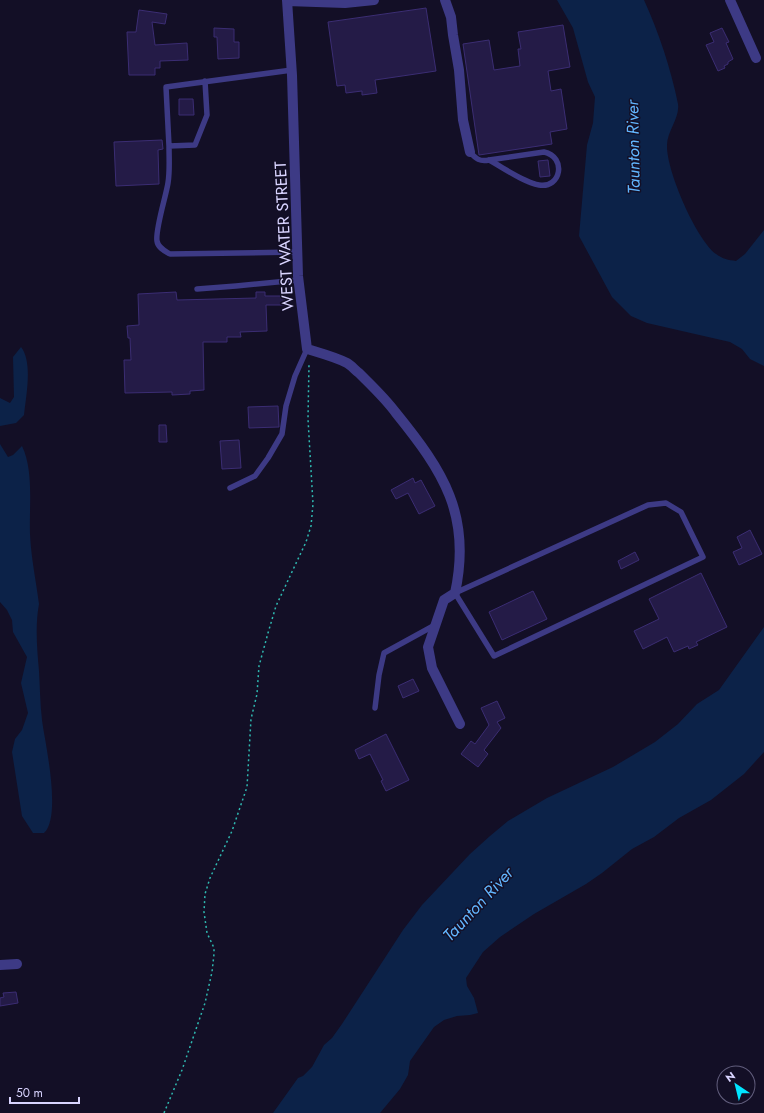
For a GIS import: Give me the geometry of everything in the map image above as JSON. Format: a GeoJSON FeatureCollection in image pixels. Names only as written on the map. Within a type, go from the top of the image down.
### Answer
{"type":"FeatureCollection","features":[{"type":"Feature","properties":{"kind":"street"},"geometry":{"type":"LineString","coordinates":[[287,1],[345,4],[374,0]]}},
{"type":"Feature","properties":{"kind":"street"},"geometry":{"type":"LineString","coordinates":[[445,0],[451,17],[459,70],[463,120],[470,152]]}},
{"type":"Feature","properties":{"kind":"street"},"geometry":{"type":"LineString","coordinates":[[730,0],[756,58]]}},
{"type":"Feature","properties":{"kind":"street","name":"WEST WATER STREET"},"geometry":{"type":"LineString","coordinates":[[287,1],[292,70],[298,280],[307,349]]}},
{"type":"Feature","properties":{"kind":"street"},"geometry":{"type":"LineString","coordinates":[[307,349],[348,364],[371,384],[425,450],[449,491],[459,531],[459,564],[455,593],[444,600],[428,647],[432,668],[460,724]]}},
{"type":"Feature","properties":{"kind":"street"},"geometry":{"type":"LineString","coordinates":[[0,966],[17,964]]}},
{"type":"Feature","properties":{"kind":"lane"},"geometry":{"type":"LineString","coordinates":[[292,70],[166,87],[170,170],[157,242],[163,250],[170,254],[297,252]]}},
{"type":"Feature","properties":{"kind":"lane"},"geometry":{"type":"LineString","coordinates":[[169,146],[195,145],[207,115],[205,81]]}},
{"type":"Feature","properties":{"kind":"lane"},"geometry":{"type":"LineString","coordinates":[[470,152],[476,159],[483,161],[489,160],[544,152],[551,154],[557,160],[559,169],[557,178],[550,184],[540,186],[530,183],[489,160]]}},
{"type":"Feature","properties":{"kind":"lane"},"geometry":{"type":"LineString","coordinates":[[197,288],[298,280]]}},
{"type":"Feature","properties":{"kind":"lane"},"geometry":{"type":"LineString","coordinates":[[230,488],[255,476],[268,458],[282,434],[286,406],[295,376],[307,349]]}},
{"type":"Feature","properties":{"kind":"lane"},"geometry":{"type":"LineString","coordinates":[[666,503],[681,512],[703,557],[494,656],[455,593],[648,505],[666,503]]}},
{"type":"Feature","properties":{"kind":"lane"},"geometry":{"type":"LineString","coordinates":[[375,708],[379,675],[384,653],[435,625]]}},
{"type":"Feature","properties":{"kind":"path"},"geometry":{"type":"LineString","coordinates":[[164,1113],[182,1070],[204,1003],[212,972],[214,948],[207,933],[204,912],[205,894],[210,878],[232,831],[247,787],[250,719],[257,694],[259,666],[276,606],[306,542],[311,526],[313,504],[308,419],[309,365]]}},
{"type":"Feature","properties":{"kind":"water","name":"Taunton River"},"geometry":{"type":"Polygon","coordinates":[[[557,0],[644,0],[664,51],[678,104],[677,114],[667,145],[668,156],[677,187],[691,220],[708,246],[716,254],[733,261],[736,261],[745,254],[764,230],[764,366],[750,359],[742,349],[730,342],[647,323],[631,316],[612,297],[579,236],[587,145],[593,123],[595,97],[588,82],[573,28],[557,0]]]}},
{"type":"Feature","properties":{"kind":"water"},"geometry":{"type":"Polygon","coordinates":[[[21,347],[25,353],[28,370],[24,415],[16,423],[0,426],[0,398],[10,403],[14,397],[13,357],[21,347]]]}},
{"type":"Feature","properties":{"kind":"water"},"geometry":{"type":"Polygon","coordinates":[[[0,444],[8,457],[13,455],[22,446],[26,456],[30,477],[30,534],[32,560],[39,604],[37,637],[41,708],[49,761],[52,796],[52,811],[49,824],[44,833],[33,833],[22,816],[12,752],[15,739],[22,730],[28,713],[21,683],[27,657],[13,632],[12,620],[7,610],[0,602],[0,444]]]}},
{"type":"Feature","properties":{"kind":"water","name":"Taunton River"},"geometry":{"type":"Polygon","coordinates":[[[764,627],[764,752],[744,774],[711,800],[679,818],[654,837],[632,849],[586,884],[534,914],[500,937],[483,952],[466,978],[467,986],[474,998],[478,1013],[457,1016],[444,1020],[434,1027],[410,1061],[408,1075],[400,1089],[380,1113],[273,1113],[298,1078],[303,1076],[312,1067],[324,1045],[332,1038],[342,1024],[403,930],[422,905],[470,854],[508,821],[547,798],[613,767],[655,742],[678,724],[697,704],[719,690],[764,627]]]}},
{"type":"Feature","properties":{"kind":"building"},"geometry":{"type":"Polygon","coordinates":[[[426,8],[436,71],[375,80],[377,93],[362,95],[362,91],[346,93],[345,85],[337,86],[328,22],[426,8]]]}},
{"type":"Feature","properties":{"kind":"building"},"geometry":{"type":"Polygon","coordinates":[[[139,10],[167,14],[165,24],[152,22],[155,45],[187,43],[188,60],[160,61],[160,68],[155,68],[155,75],[129,75],[127,32],[136,32],[139,10]]]}},
{"type":"Feature","properties":{"kind":"building"},"geometry":{"type":"Polygon","coordinates":[[[563,25],[570,67],[548,71],[551,91],[561,89],[567,129],[550,132],[552,144],[479,155],[463,44],[489,40],[494,70],[520,66],[518,49],[521,49],[518,32],[563,25]]]}},
{"type":"Feature","properties":{"kind":"building"},"geometry":{"type":"Polygon","coordinates":[[[214,28],[234,29],[234,42],[239,42],[239,58],[218,59],[217,37],[214,37],[214,28]]]}},
{"type":"Feature","properties":{"kind":"building"},"geometry":{"type":"Polygon","coordinates":[[[722,28],[729,42],[726,43],[733,59],[724,66],[725,68],[718,71],[706,45],[714,42],[710,33],[722,28]]]}},
{"type":"Feature","properties":{"kind":"building"},"geometry":{"type":"Polygon","coordinates":[[[179,99],[193,99],[194,115],[179,115],[179,99]]]}},
{"type":"Feature","properties":{"kind":"building"},"geometry":{"type":"Polygon","coordinates":[[[162,140],[163,149],[158,150],[159,184],[116,186],[114,142],[162,140]]]}},
{"type":"Feature","properties":{"kind":"building"},"geometry":{"type":"Polygon","coordinates":[[[548,160],[550,176],[540,177],[538,161],[548,160]]]}},
{"type":"Feature","properties":{"kind":"building"},"geometry":{"type":"Polygon","coordinates":[[[176,292],[177,300],[256,298],[256,292],[265,292],[265,296],[285,296],[285,305],[266,305],[267,331],[240,332],[241,337],[227,337],[227,342],[203,342],[204,390],[190,391],[190,394],[172,395],[172,392],[125,393],[124,360],[131,360],[130,338],[128,338],[127,326],[139,325],[138,294],[176,292]]]}},
{"type":"Feature","properties":{"kind":"building"},"geometry":{"type":"Polygon","coordinates":[[[278,406],[279,427],[249,428],[248,407],[278,406]]]}},
{"type":"Feature","properties":{"kind":"building"},"geometry":{"type":"Polygon","coordinates":[[[159,425],[166,425],[167,442],[159,442],[159,425]]]}},
{"type":"Feature","properties":{"kind":"building"},"geometry":{"type":"Polygon","coordinates":[[[239,440],[241,468],[222,469],[220,441],[239,440]]]}},
{"type":"Feature","properties":{"kind":"building"},"geometry":{"type":"Polygon","coordinates":[[[413,478],[415,483],[421,480],[435,506],[419,514],[408,493],[396,499],[391,490],[413,478]]]}},
{"type":"Feature","properties":{"kind":"building"},"geometry":{"type":"Polygon","coordinates":[[[750,530],[762,554],[739,565],[733,552],[742,548],[737,537],[750,530]]]}},
{"type":"Feature","properties":{"kind":"building"},"geometry":{"type":"Polygon","coordinates":[[[635,552],[639,560],[621,569],[618,561],[635,552]]]}},
{"type":"Feature","properties":{"kind":"building"},"geometry":{"type":"Polygon","coordinates":[[[701,573],[727,627],[696,642],[698,645],[689,649],[688,646],[674,652],[667,637],[643,649],[634,631],[659,619],[649,599],[701,573]]]}},
{"type":"Feature","properties":{"kind":"building"},"geometry":{"type":"Polygon","coordinates":[[[533,591],[547,619],[502,640],[489,612],[533,591]]]}},
{"type":"Feature","properties":{"kind":"building"},"geometry":{"type":"Polygon","coordinates":[[[413,679],[419,691],[403,698],[398,686],[413,679]]]}},
{"type":"Feature","properties":{"kind":"building"},"geometry":{"type":"Polygon","coordinates":[[[497,701],[505,718],[497,722],[501,728],[484,750],[488,754],[478,767],[461,754],[471,741],[475,744],[489,725],[481,708],[497,701]]]}},
{"type":"Feature","properties":{"kind":"building"},"geometry":{"type":"Polygon","coordinates":[[[386,734],[409,780],[386,791],[381,781],[383,780],[370,754],[359,759],[355,750],[386,734]]]}},
{"type":"Feature","properties":{"kind":"building"},"geometry":{"type":"Polygon","coordinates":[[[16,992],[18,1003],[0,1006],[0,998],[4,997],[3,993],[16,992]]]}}]}
